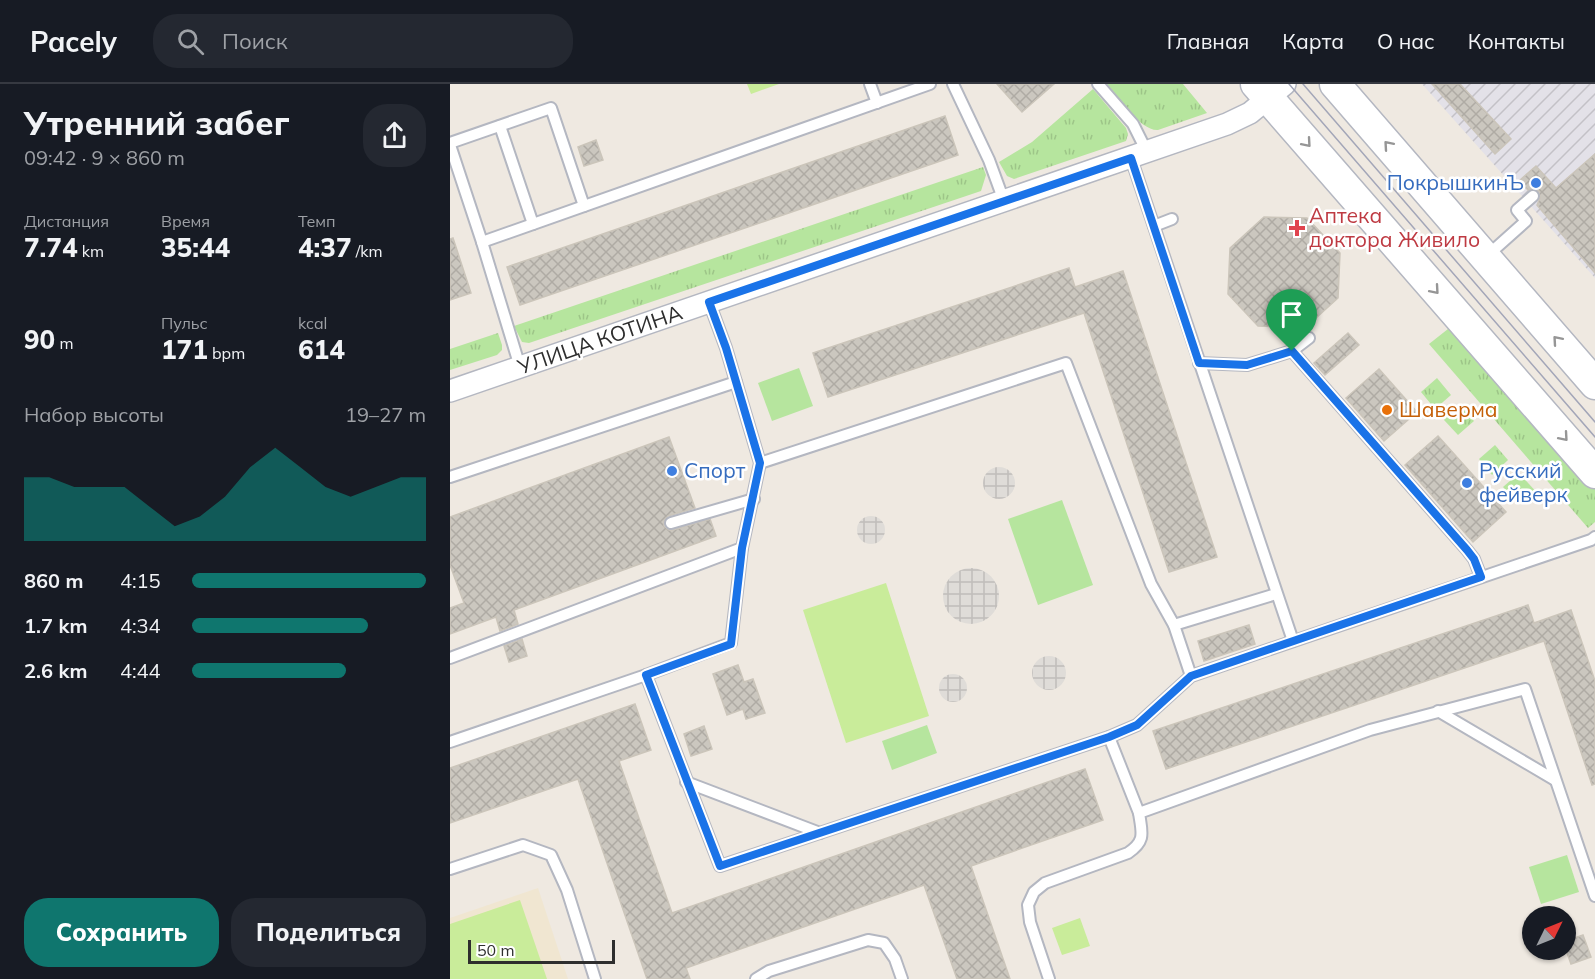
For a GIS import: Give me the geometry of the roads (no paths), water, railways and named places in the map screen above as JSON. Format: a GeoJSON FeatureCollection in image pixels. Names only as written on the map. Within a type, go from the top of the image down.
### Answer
{"type":"FeatureCollection","features":[{"type":"Feature","properties":{"kind":"main road"},"geometry":{"type":"LineString","coordinates":[[1335,84],[1595,384]]}},
{"type":"Feature","properties":{"kind":"main road"},"geometry":{"type":"LineString","coordinates":[[1270,89],[1595,473]]}},
{"type":"Feature","properties":{"kind":"street","name":"УЛИЦА КОТИНА"},"geometry":{"type":"LineString","coordinates":[[450,390],[1227,124],[1251,113],[1270,89]]}},
{"type":"Feature","properties":{"kind":"lane"},"geometry":{"type":"LineString","coordinates":[[870,84],[877,103]]}},
{"type":"Feature","properties":{"kind":"lane"},"geometry":{"type":"LineString","coordinates":[[482,242],[877,103],[906,88],[930,84]]}},
{"type":"Feature","properties":{"kind":"lane"},"geometry":{"type":"LineString","coordinates":[[953,84],[989,160],[1004,201]]}},
{"type":"Feature","properties":{"kind":"lane"},"geometry":{"type":"LineString","coordinates":[[1098,84],[1133,124],[1154,226],[1293,641]]}},
{"type":"Feature","properties":{"kind":"lane"},"geometry":{"type":"LineString","coordinates":[[520,367],[450,144],[551,108],[584,206]]}},
{"type":"Feature","properties":{"kind":"lane"},"geometry":{"type":"LineString","coordinates":[[500,126],[533,224]]}},
{"type":"Feature","properties":{"kind":"lane"},"geometry":{"type":"LineString","coordinates":[[1485,258],[1526,221],[1517,210],[1533,196]]}},
{"type":"Feature","properties":{"kind":"lane"},"geometry":{"type":"LineString","coordinates":[[1154,226],[1172,219]]}},
{"type":"Feature","properties":{"kind":"lane"},"geometry":{"type":"LineString","coordinates":[[450,742],[731,644],[742,548],[760,463],[709,302]]}},
{"type":"Feature","properties":{"kind":"lane"},"geometry":{"type":"LineString","coordinates":[[1199,363],[1247,365],[1292,351],[1308,338]]}},
{"type":"Feature","properties":{"kind":"lane"},"geometry":{"type":"LineString","coordinates":[[1292,351],[1467,550],[1474,559],[1481,577]]}},
{"type":"Feature","properties":{"kind":"lane"},"geometry":{"type":"LineString","coordinates":[[760,463],[1066,363],[1151,584],[1174,625],[1191,676]]}},
{"type":"Feature","properties":{"kind":"lane"},"geometry":{"type":"LineString","coordinates":[[450,477],[736,382]]}},
{"type":"Feature","properties":{"kind":"lane"},"geometry":{"type":"LineString","coordinates":[[671,523],[754,499]]}},
{"type":"Feature","properties":{"kind":"lane"},"geometry":{"type":"LineString","coordinates":[[646,675],[720,866],[1109,737],[1137,725],[1191,676],[1481,577],[1594,542]]}},
{"type":"Feature","properties":{"kind":"lane"},"geometry":{"type":"LineString","coordinates":[[450,658],[742,548]]}},
{"type":"Feature","properties":{"kind":"lane"},"geometry":{"type":"LineString","coordinates":[[1174,625],[1276,594]]}},
{"type":"Feature","properties":{"kind":"lane"},"geometry":{"type":"LineString","coordinates":[[1139,813],[1370,730],[1525,690],[1595,896]]}},
{"type":"Feature","properties":{"kind":"lane"},"geometry":{"type":"LineString","coordinates":[[1438,711],[1556,780]]}},
{"type":"Feature","properties":{"kind":"lane"},"geometry":{"type":"LineString","coordinates":[[1049,979],[1030,922],[1028,905],[1034,892],[1045,883],[1128,854],[1139,846],[1142,835],[1139,813],[1109,737]]}},
{"type":"Feature","properties":{"kind":"lane"},"geometry":{"type":"LineString","coordinates":[[686,782],[820,833]]}},
{"type":"Feature","properties":{"kind":"lane"},"geometry":{"type":"LineString","coordinates":[[450,869],[523,845],[552,855],[567,890],[595,979]]}},
{"type":"Feature","properties":{"kind":"lane"},"geometry":{"type":"LineString","coordinates":[[756,979],[769,971],[868,940],[884,943],[895,958],[902,979]]}},
{"type":"Feature","properties":{"kind":"tram line"},"geometry":{"type":"LineString","coordinates":[[1289,84],[1595,437]]}},
{"type":"Feature","properties":{"kind":"tram line"},"geometry":{"type":"LineString","coordinates":[[1303,84],[1595,422]]}},
{"type":"Feature","properties":{"kind":"place","name":"ПокрышкинЪ"},"geometry":{"type":"Point","coordinates":[1536,183]}},
{"type":"Feature","properties":{"kind":"place","name":"Аптека доктора Живило"},"geometry":{"type":"Point","coordinates":[1297,228]}},
{"type":"Feature","properties":{"kind":"place","name":"Шаверма"},"geometry":{"type":"Point","coordinates":[1387,410]}},
{"type":"Feature","properties":{"kind":"place","name":"Спорт"},"geometry":{"type":"Point","coordinates":[672,471]}},
{"type":"Feature","properties":{"kind":"place","name":"Русский фейверк"},"geometry":{"type":"Point","coordinates":[1467,483]}}]}
